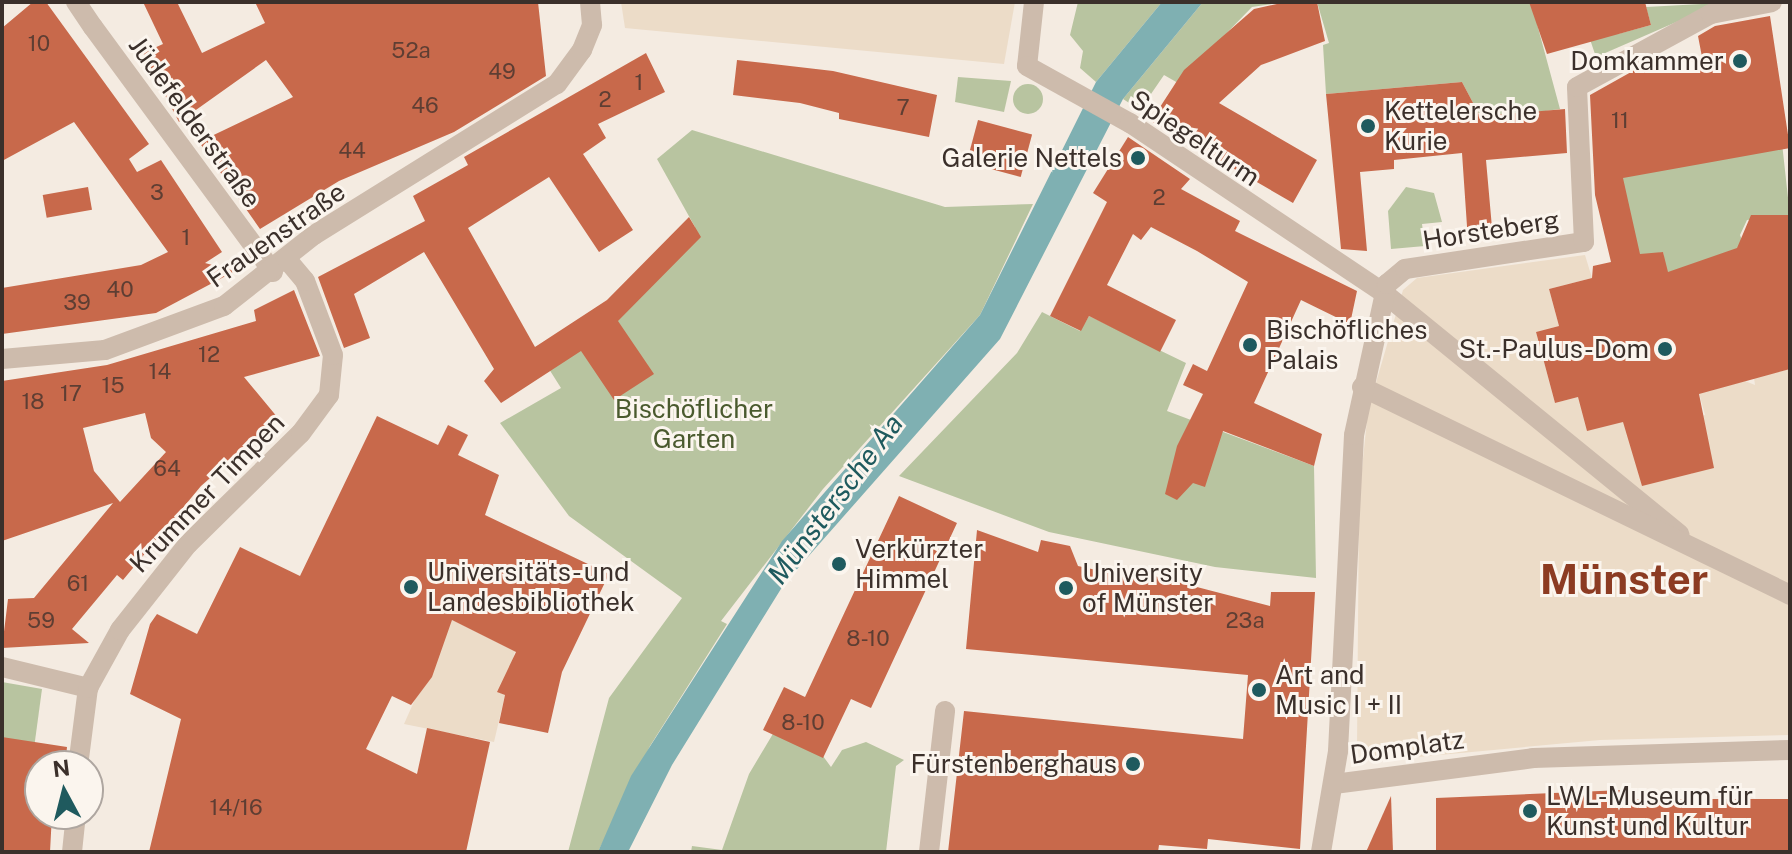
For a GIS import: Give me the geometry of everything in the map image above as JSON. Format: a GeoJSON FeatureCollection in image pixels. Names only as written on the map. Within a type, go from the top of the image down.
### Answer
{"type":"FeatureCollection","features":[{"type":"Feature","properties":{"kind":"street","name":"Jüdefelderstraße"},"geometry":{"type":"LineString","coordinates":[[76,2],[280,265]]}},
{"type":"Feature","properties":{"kind":"street","name":"Frauenstraße"},"geometry":{"type":"LineString","coordinates":[[2,359],[105,350],[159,334],[224,306],[280,265],[557,84],[582,50],[592,25],[590,2]]}},
{"type":"Feature","properties":{"kind":"street","name":"Spiegelturm"},"geometry":{"type":"LineString","coordinates":[[1034,2],[1027,66],[1123,119],[1385,294]]}},
{"type":"Feature","properties":{"kind":"street","name":"Horsteberg"},"geometry":{"type":"LineString","coordinates":[[1385,294],[1405,269],[1584,242],[1577,87],[1711,14],[1772,2]]}},
{"type":"Feature","properties":{"kind":"street","name":"Krummer Timpen"},"geometry":{"type":"LineString","coordinates":[[80,750],[88,688],[151,587],[301,433],[329,395],[333,355],[305,281],[280,265]]}},
{"type":"Feature","properties":{"kind":"street","name":"Domplatz"},"geometry":{"type":"LineString","coordinates":[[1385,294],[1362,387],[1345,516],[1334,784],[1533,758],[1790,750]]}},
{"type":"Feature","properties":{"kind":"street"},"geometry":{"type":"LineString","coordinates":[[1385,294],[1704,554]]}},
{"type":"Feature","properties":{"kind":"street"},"geometry":{"type":"LineString","coordinates":[[1362,387],[1790,595]]}},
{"type":"Feature","properties":{"kind":"street"},"geometry":{"type":"LineString","coordinates":[[2,667],[88,688]]}},
{"type":"Feature","properties":{"kind":"street"},"geometry":{"type":"LineString","coordinates":[[929,852],[945,711]]}},
{"type":"Feature","properties":{"kind":"street"},"geometry":{"type":"LineString","coordinates":[[1321,852],[1334,784]]}},
{"type":"Feature","properties":{"kind":"street"},"geometry":{"type":"LineString","coordinates":[[72,852],[74,830]]}},
{"type":"Feature","properties":{"kind":"green space"},"geometry":{"type":"Polygon","coordinates":[[[1078,2],[1162,2],[1096,82],[1080,68],[1083,51],[1070,35],[1078,2]]]}},
{"type":"Feature","properties":{"kind":"green space"},"geometry":{"type":"Polygon","coordinates":[[[1203,2],[1286,2],[1252,7],[1178,83],[1164,75],[1140,110],[1123,99],[1203,2]]]}},
{"type":"Feature","properties":{"kind":"green space"},"geometry":{"type":"Polygon","coordinates":[[[1317,2],[1607,2],[1618,34],[1651,25],[1646,7],[1720,3],[1596,57],[1580,10],[1537,24],[1560,109],[1482,120],[1462,82],[1326,94],[1323,45],[1329,43],[1317,2]]]}},
{"type":"Feature","properties":{"kind":"green space"},"geometry":{"type":"Polygon","coordinates":[[[958,77],[1011,81],[1004,112],[955,102],[958,77]]]}},
{"type":"Feature","properties":{"kind":"green space"},"geometry":{"type":"Polygon","coordinates":[[[1028,84],[1039,88],[1043,99],[1039,110],[1028,114],[1017,110],[1013,99],[1017,88],[1028,84]]]}},
{"type":"Feature","properties":{"kind":"green space","name":"Bischöflicher Garten"},"geometry":{"type":"Polygon","coordinates":[[[692,130],[945,207],[1033,204],[980,315],[823,489],[721,621],[727,624],[650,746],[598,852],[568,852],[609,698],[682,598],[569,516],[500,423],[561,388],[535,347],[611,312],[695,227],[657,159],[692,130]]]}},
{"type":"Feature","properties":{"kind":"green space"},"geometry":{"type":"Polygon","coordinates":[[[1782,143],[1790,216],[1747,220],[1740,235],[1746,251],[1666,275],[1663,252],[1637,258],[1617,172],[1782,143]]]}},
{"type":"Feature","properties":{"kind":"green space"},"geometry":{"type":"Polygon","coordinates":[[[1406,187],[1434,193],[1442,222],[1422,224],[1425,246],[1391,249],[1388,211],[1406,187]]]}},
{"type":"Feature","properties":{"kind":"green space"},"geometry":{"type":"Polygon","coordinates":[[[1042,312],[1080,331],[1089,316],[1186,363],[1167,411],[1314,466],[1316,578],[1215,567],[1049,532],[899,476],[1017,353],[1042,312]]]}},
{"type":"Feature","properties":{"kind":"green space"},"geometry":{"type":"Polygon","coordinates":[[[2,682],[42,689],[34,750],[24,750],[24,822],[20,852],[2,852],[2,682]]]}},
{"type":"Feature","properties":{"kind":"green space"},"geometry":{"type":"Polygon","coordinates":[[[774,732],[820,752],[831,767],[842,750],[866,742],[904,760],[896,766],[886,852],[691,852],[692,846],[722,850],[749,774],[774,732]]]}},
{"type":"Feature","properties":{"kind":"shaded area"},"geometry":{"type":"Polygon","coordinates":[[[621,2],[1015,2],[1004,64],[625,28],[621,2]]]}},
{"type":"Feature","properties":{"kind":"shaded area"},"geometry":{"type":"Polygon","coordinates":[[[1585,255],[1592,278],[1549,289],[1559,326],[1536,332],[1555,403],[1578,397],[1629,420],[1634,458],[1692,474],[1698,417],[1705,415],[1699,393],[1745,381],[1755,385],[1754,378],[1790,369],[1790,735],[1600,740],[1374,761],[1357,748],[1359,498],[1368,410],[1403,290],[1417,278],[1585,255]]]}},
{"type":"Feature","properties":{"kind":"shaded area"},"geometry":{"type":"Polygon","coordinates":[[[438,613],[515,651],[507,683],[497,691],[505,695],[494,742],[404,724],[424,679],[438,613]]]}},
{"type":"Feature","properties":{"kind":"water","name":"Münstersche Aa"},"geometry":{"type":"Polygon","coordinates":[[[1162,2],[1203,2],[1123,99],[1000,339],[784,584],[672,765],[628,852],[598,852],[631,776],[782,541],[980,315],[1096,82],[1162,2]]]}},
{"type":"Feature","properties":{"kind":"building"},"geometry":{"type":"Polygon","coordinates":[[[33,2],[46,2],[149,144],[129,159],[137,172],[161,160],[222,252],[205,263],[235,271],[156,313],[2,334],[2,288],[141,265],[168,252],[74,122],[2,161],[2,28],[33,2]]]}},
{"type":"Feature","properties":{"kind":"building"},"geometry":{"type":"Polygon","coordinates":[[[143,2],[177,2],[202,53],[265,23],[255,2],[538,2],[546,76],[454,132],[339,181],[260,229],[199,142],[293,97],[266,60],[179,122],[143,53],[163,44],[143,2]]]}},
{"type":"Feature","properties":{"kind":"building"},"geometry":{"type":"Polygon","coordinates":[[[1286,2],[1317,2],[1325,41],[1261,65],[1219,103],[1317,160],[1293,203],[1151,121],[1184,70],[1254,9],[1286,2]]]}},
{"type":"Feature","properties":{"kind":"building"},"geometry":{"type":"Polygon","coordinates":[[[1529,2],[1645,2],[1651,25],[1547,54],[1529,2]]]}},
{"type":"Feature","properties":{"kind":"building","name":"St.-Paulus-Dom"},"geometry":{"type":"Polygon","coordinates":[[[1770,16],[1790,148],[1623,178],[1640,254],[1663,252],[1668,272],[1737,248],[1751,215],[1790,215],[1790,369],[1699,394],[1714,468],[1642,486],[1623,422],[1587,431],[1578,397],[1555,403],[1536,332],[1559,326],[1549,289],[1592,278],[1593,266],[1611,262],[1595,195],[1590,95],[1640,67],[1702,57],[1698,36],[1715,26],[1770,16]]]}},
{"type":"Feature","properties":{"kind":"building"},"geometry":{"type":"Polygon","coordinates":[[[646,53],[665,92],[598,124],[606,138],[583,154],[633,230],[599,252],[549,177],[468,228],[535,347],[607,300],[689,217],[701,237],[618,321],[654,374],[614,400],[581,351],[501,403],[484,381],[494,369],[424,252],[354,294],[370,338],[344,348],[318,277],[425,221],[413,196],[468,165],[464,157],[646,53]]]}},
{"type":"Feature","properties":{"kind":"building"},"geometry":{"type":"Polygon","coordinates":[[[737,60],[833,71],[937,95],[929,137],[839,119],[839,113],[800,103],[733,95],[737,60]]]}},
{"type":"Feature","properties":{"kind":"building"},"geometry":{"type":"Polygon","coordinates":[[[1462,82],[1480,116],[1565,109],[1567,153],[1486,160],[1493,239],[1468,241],[1462,153],[1394,160],[1394,169],[1360,172],[1367,251],[1341,249],[1326,94],[1462,82]]]}},
{"type":"Feature","properties":{"kind":"building"},"geometry":{"type":"Polygon","coordinates":[[[978,120],[1032,134],[1021,177],[967,163],[978,120]]]}},
{"type":"Feature","properties":{"kind":"building"},"geometry":{"type":"Polygon","coordinates":[[[1128,137],[1190,179],[1181,189],[1240,221],[1235,231],[1357,291],[1350,324],[1301,300],[1254,403],[1322,434],[1314,466],[1223,431],[1205,487],[1193,483],[1177,500],[1165,494],[1177,446],[1203,394],[1183,385],[1193,364],[1207,371],[1248,282],[1197,251],[1151,227],[1141,240],[1133,234],[1107,285],[1176,320],[1160,352],[1089,316],[1081,331],[1050,316],[1107,202],[1093,193],[1128,137]]]}},
{"type":"Feature","properties":{"kind":"building"},"geometry":{"type":"Polygon","coordinates":[[[88,187],[92,210],[47,218],[43,195],[88,187]]]}},
{"type":"Feature","properties":{"kind":"building"},"geometry":{"type":"Polygon","coordinates":[[[294,290],[320,356],[244,377],[278,418],[201,486],[123,580],[117,575],[72,629],[89,643],[2,648],[8,599],[34,598],[113,503],[2,541],[2,381],[107,365],[256,321],[254,310],[294,290]],[[145,413],[83,428],[94,471],[120,502],[166,452],[151,438],[145,413]]]}},
{"type":"Feature","properties":{"kind":"building"},"geometry":{"type":"Polygon","coordinates":[[[377,416],[438,445],[448,425],[468,435],[458,455],[499,475],[485,515],[609,574],[562,672],[548,733],[499,723],[505,695],[497,692],[516,652],[452,620],[432,677],[411,705],[392,696],[366,749],[417,774],[427,728],[490,742],[466,852],[149,852],[181,719],[130,694],[150,624],[157,614],[197,634],[240,547],[300,576],[377,416]]]}},
{"type":"Feature","properties":{"kind":"building"},"geometry":{"type":"Polygon","coordinates":[[[899,496],[957,523],[871,708],[851,699],[823,758],[763,730],[784,687],[805,697],[899,496]]]}},
{"type":"Feature","properties":{"kind":"building"},"geometry":{"type":"Polygon","coordinates":[[[977,530],[1038,552],[1041,540],[1070,546],[1078,566],[1142,580],[1143,573],[1270,606],[1271,592],[1315,592],[1300,849],[1208,839],[1207,849],[1159,845],[1158,852],[948,852],[964,711],[1243,739],[1248,675],[966,649],[977,530]]]}},
{"type":"Feature","properties":{"kind":"building"},"geometry":{"type":"Polygon","coordinates":[[[2,737],[67,747],[67,750],[24,750],[24,830],[51,830],[50,852],[2,852],[2,737]]]}},
{"type":"Feature","properties":{"kind":"building"},"geometry":{"type":"Polygon","coordinates":[[[1623,790],[1623,799],[1790,799],[1790,852],[1436,852],[1436,798],[1623,790]]]}},
{"type":"Feature","properties":{"kind":"building"},"geometry":{"type":"Polygon","coordinates":[[[1391,796],[1393,852],[1366,852],[1391,796]]]}},
{"type":"Feature","properties":{"kind":"place","name":"Domkammer"},"geometry":{"type":"Point","coordinates":[1740,61]}},
{"type":"Feature","properties":{"kind":"place","name":"Kettelersche Kurie"},"geometry":{"type":"Point","coordinates":[1368,126]}},
{"type":"Feature","properties":{"kind":"place","name":"Galerie Nettels"},"geometry":{"type":"Point","coordinates":[1138,158]}},
{"type":"Feature","properties":{"kind":"place","name":"Bischöfliches Palais"},"geometry":{"type":"Point","coordinates":[1250,345]}},
{"type":"Feature","properties":{"kind":"place","name":"St.-Paulus-Dom"},"geometry":{"type":"Point","coordinates":[1665,349]}},
{"type":"Feature","properties":{"kind":"place","name":"Verkürzter Himmel"},"geometry":{"type":"Point","coordinates":[839,564]}},
{"type":"Feature","properties":{"kind":"place","name":"Universitäts- und Landesbibliothek"},"geometry":{"type":"Point","coordinates":[411,587]}},
{"type":"Feature","properties":{"kind":"place","name":"University of Münster"},"geometry":{"type":"Point","coordinates":[1066,588]}},
{"type":"Feature","properties":{"kind":"place","name":"Art and Music I + II"},"geometry":{"type":"Point","coordinates":[1259,690]}},
{"type":"Feature","properties":{"kind":"place","name":"Fürstenberghaus"},"geometry":{"type":"Point","coordinates":[1133,764]}},
{"type":"Feature","properties":{"kind":"place","name":"LWL-Museum für Kunst und Kultur"},"geometry":{"type":"Point","coordinates":[1530,811]}},
{"type":"Feature","properties":{"kind":"district","name":"Münster"},"geometry":{"type":"Point","coordinates":[1624,579]}}]}
